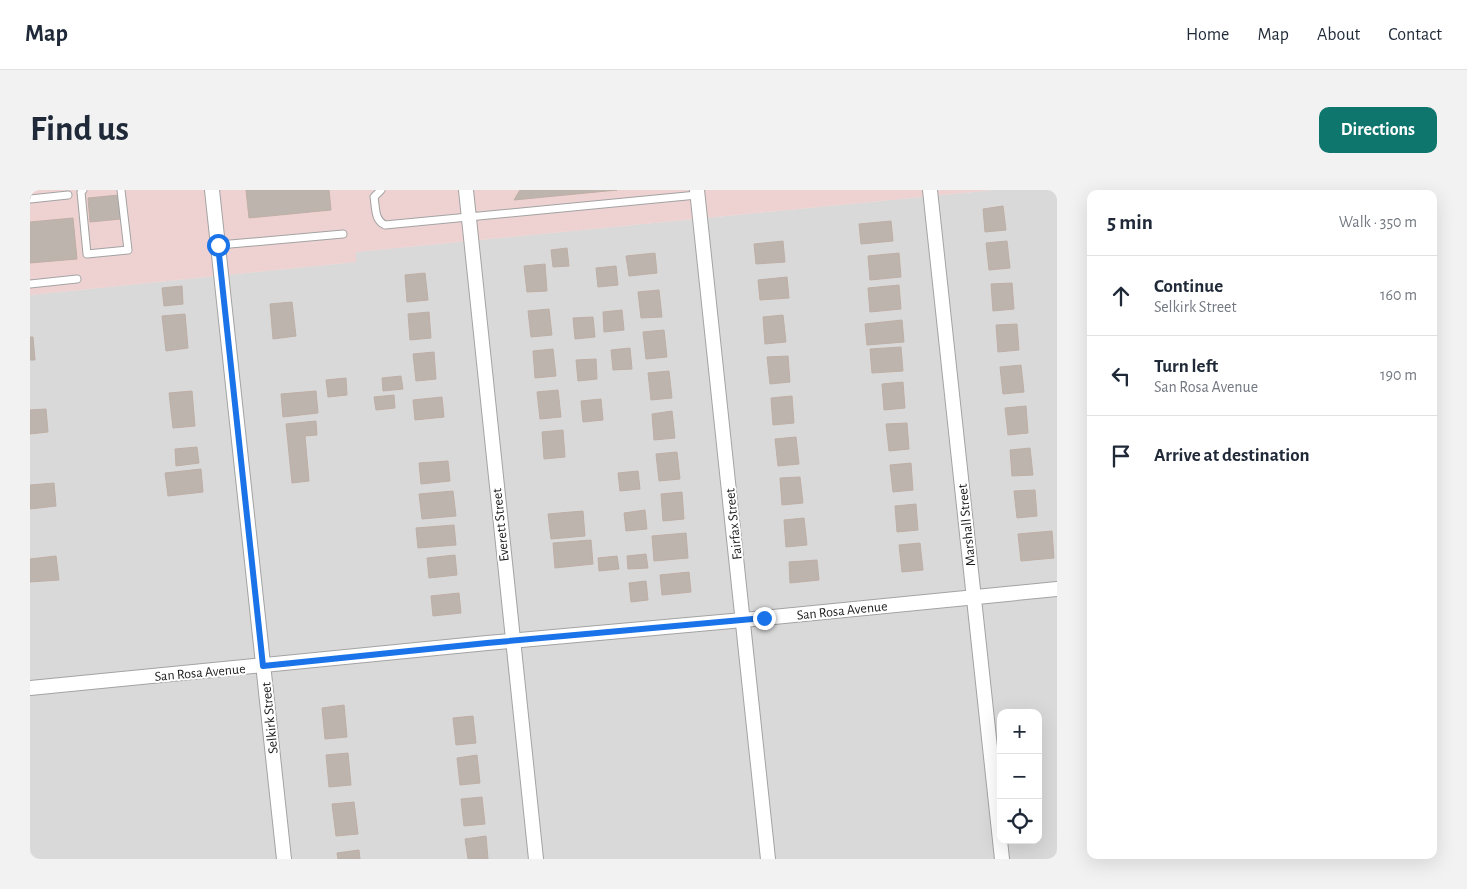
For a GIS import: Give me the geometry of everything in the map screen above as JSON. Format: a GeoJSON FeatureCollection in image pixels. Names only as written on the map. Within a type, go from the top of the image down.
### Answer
{"type":"FeatureCollection","features":[{"type":"Feature","properties":{"kind":"street","name":"Selkirk Street"},"geometry":{"type":"LineString","coordinates":[[212,190],[284,859]]}},
{"type":"Feature","properties":{"kind":"street","name":"Everett Street"},"geometry":{"type":"LineString","coordinates":[[466,190],[536,859]]}},
{"type":"Feature","properties":{"kind":"street","name":"Marshall Street"},"geometry":{"type":"LineString","coordinates":[[930,190],[1002,859]]}},
{"type":"Feature","properties":{"kind":"street","name":"Fairfax Street"},"geometry":{"type":"LineString","coordinates":[[697,192],[768,859]]}},
{"type":"Feature","properties":{"kind":"street","name":"San Rosa Avenue"},"geometry":{"type":"LineString","coordinates":[[30,688],[512,640],[742,620],[1057,589]]}},
{"type":"Feature","properties":{"kind":"lane"},"geometry":{"type":"LineString","coordinates":[[83,190],[81,192],[87,254],[128,250],[121,190]]}},
{"type":"Feature","properties":{"kind":"lane"},"geometry":{"type":"LineString","coordinates":[[381,190],[374,197],[377,218],[380,223],[385,225],[697,192]]}},
{"type":"Feature","properties":{"kind":"lane"},"geometry":{"type":"LineString","coordinates":[[30,199],[68,195]]}},
{"type":"Feature","properties":{"kind":"lane"},"geometry":{"type":"LineString","coordinates":[[218,245],[344,234]]}},
{"type":"Feature","properties":{"kind":"lane"},"geometry":{"type":"LineString","coordinates":[[30,284],[77,279]]}},
{"type":"Feature","properties":{"kind":"shaded area"},"geometry":{"type":"Polygon","coordinates":[[[30,190],[994,190],[356,252],[356,262],[30,295],[30,190]]]}},
{"type":"Feature","properties":{"kind":"shaded area"},"geometry":{"type":"Polygon","coordinates":[[[994,190],[1057,190],[1057,859],[30,859],[30,295],[355,262],[355,252],[994,190]]]}},
{"type":"Feature","properties":{"kind":"building"},"geometry":{"type":"Polygon","coordinates":[[[246,190],[329,190],[331,210],[249,218],[246,190]]]}},
{"type":"Feature","properties":{"kind":"building"},"geometry":{"type":"Polygon","coordinates":[[[520,190],[617,190],[514,200],[520,190]]]}},
{"type":"Feature","properties":{"kind":"building"},"geometry":{"type":"Polygon","coordinates":[[[119,195],[121,219],[90,222],[88,198],[119,195]]]}},
{"type":"Feature","properties":{"kind":"building"},"geometry":{"type":"Polygon","coordinates":[[[1003,206],[1006,230],[985,232],[983,209],[1003,206]]]}},
{"type":"Feature","properties":{"kind":"building"},"geometry":{"type":"Polygon","coordinates":[[[73,218],[77,259],[30,263],[30,222],[73,218]]]}},
{"type":"Feature","properties":{"kind":"building"},"geometry":{"type":"Polygon","coordinates":[[[891,221],[893,241],[861,244],[859,224],[891,221]]]}},
{"type":"Feature","properties":{"kind":"building"},"geometry":{"type":"Polygon","coordinates":[[[783,241],[785,262],[756,264],[754,244],[783,241]]]}},
{"type":"Feature","properties":{"kind":"building"},"geometry":{"type":"Polygon","coordinates":[[[1007,241],[1010,268],[989,270],[986,243],[1007,241]]]}},
{"type":"Feature","properties":{"kind":"building"},"geometry":{"type":"Polygon","coordinates":[[[567,248],[569,266],[553,267],[551,250],[567,248]]]}},
{"type":"Feature","properties":{"kind":"building"},"geometry":{"type":"Polygon","coordinates":[[[655,253],[657,273],[629,276],[626,256],[655,253]]]}},
{"type":"Feature","properties":{"kind":"building"},"geometry":{"type":"Polygon","coordinates":[[[899,253],[901,277],[870,280],[868,256],[899,253]]]}},
{"type":"Feature","properties":{"kind":"building"},"geometry":{"type":"Polygon","coordinates":[[[545,264],[547,291],[527,292],[524,266],[545,264]]]}},
{"type":"Feature","properties":{"kind":"building"},"geometry":{"type":"Polygon","coordinates":[[[616,266],[618,285],[598,287],[596,268],[616,266]]]}},
{"type":"Feature","properties":{"kind":"building"},"geometry":{"type":"Polygon","coordinates":[[[425,273],[428,300],[407,302],[405,275],[425,273]]]}},
{"type":"Feature","properties":{"kind":"building"},"geometry":{"type":"Polygon","coordinates":[[[787,277],[789,298],[760,300],[758,280],[787,277]]]}},
{"type":"Feature","properties":{"kind":"building"},"geometry":{"type":"Polygon","coordinates":[[[1012,283],[1014,309],[993,311],[991,284],[1012,283]]]}},
{"type":"Feature","properties":{"kind":"building"},"geometry":{"type":"Polygon","coordinates":[[[899,285],[901,309],[870,312],[868,288],[899,285]]]}},
{"type":"Feature","properties":{"kind":"building"},"geometry":{"type":"Polygon","coordinates":[[[182,286],[183,304],[164,306],[162,288],[182,286]]]}},
{"type":"Feature","properties":{"kind":"building"},"geometry":{"type":"Polygon","coordinates":[[[659,290],[662,317],[641,318],[638,292],[659,290]]]}},
{"type":"Feature","properties":{"kind":"building"},"geometry":{"type":"Polygon","coordinates":[[[292,302],[296,336],[273,339],[270,304],[292,302]]]}},
{"type":"Feature","properties":{"kind":"building"},"geometry":{"type":"Polygon","coordinates":[[[549,309],[552,335],[531,337],[528,311],[549,309]]]}},
{"type":"Feature","properties":{"kind":"building"},"geometry":{"type":"Polygon","coordinates":[[[622,310],[624,330],[604,332],[603,312],[622,310]]]}},
{"type":"Feature","properties":{"kind":"building"},"geometry":{"type":"Polygon","coordinates":[[[429,312],[431,338],[410,340],[408,314],[429,312]]]}},
{"type":"Feature","properties":{"kind":"building"},"geometry":{"type":"Polygon","coordinates":[[[185,314],[188,348],[166,351],[162,316],[185,314]]]}},
{"type":"Feature","properties":{"kind":"building"},"geometry":{"type":"Polygon","coordinates":[[[783,315],[786,342],[765,344],[763,317],[783,315]]]}},
{"type":"Feature","properties":{"kind":"building"},"geometry":{"type":"Polygon","coordinates":[[[593,317],[595,337],[575,339],[573,318],[593,317]]]}},
{"type":"Feature","properties":{"kind":"building"},"geometry":{"type":"Polygon","coordinates":[[[902,320],[904,342],[867,345],[865,324],[902,320]]]}},
{"type":"Feature","properties":{"kind":"building"},"geometry":{"type":"Polygon","coordinates":[[[1017,324],[1019,350],[998,352],[996,325],[1017,324]]]}},
{"type":"Feature","properties":{"kind":"building"},"geometry":{"type":"Polygon","coordinates":[[[664,330],[667,357],[646,359],[643,332],[664,330]]]}},
{"type":"Feature","properties":{"kind":"building"},"geometry":{"type":"Polygon","coordinates":[[[30,337],[33,337],[35,360],[30,360],[30,337]]]}},
{"type":"Feature","properties":{"kind":"building"},"geometry":{"type":"Polygon","coordinates":[[[901,347],[903,371],[872,373],[870,349],[901,347]]]}},
{"type":"Feature","properties":{"kind":"building"},"geometry":{"type":"Polygon","coordinates":[[[630,348],[632,369],[613,370],[611,350],[630,348]]]}},
{"type":"Feature","properties":{"kind":"building"},"geometry":{"type":"Polygon","coordinates":[[[553,349],[556,376],[535,378],[533,351],[553,349]]]}},
{"type":"Feature","properties":{"kind":"building"},"geometry":{"type":"Polygon","coordinates":[[[434,352],[436,379],[416,381],[413,354],[434,352]]]}},
{"type":"Feature","properties":{"kind":"building"},"geometry":{"type":"Polygon","coordinates":[[[788,356],[790,382],[770,384],[767,357],[788,356]]]}},
{"type":"Feature","properties":{"kind":"building"},"geometry":{"type":"Polygon","coordinates":[[[596,359],[597,379],[578,381],[576,360],[596,359]]]}},
{"type":"Feature","properties":{"kind":"building"},"geometry":{"type":"Polygon","coordinates":[[[1021,365],[1024,392],[1003,394],[1000,367],[1021,365]]]}},
{"type":"Feature","properties":{"kind":"building"},"geometry":{"type":"Polygon","coordinates":[[[669,371],[672,398],[651,400],[648,373],[669,371]]]}},
{"type":"Feature","properties":{"kind":"building"},"geometry":{"type":"Polygon","coordinates":[[[401,376],[403,389],[383,391],[382,378],[401,376]]]}},
{"type":"Feature","properties":{"kind":"building"},"geometry":{"type":"Polygon","coordinates":[[[346,378],[347,395],[328,397],[326,380],[346,378]]]}},
{"type":"Feature","properties":{"kind":"building"},"geometry":{"type":"Polygon","coordinates":[[[903,382],[905,408],[884,410],[882,384],[903,382]]]}},
{"type":"Feature","properties":{"kind":"building"},"geometry":{"type":"Polygon","coordinates":[[[558,390],[561,417],[540,419],[537,392],[558,390]]]}},
{"type":"Feature","properties":{"kind":"building"},"geometry":{"type":"Polygon","coordinates":[[[192,391],[195,426],[173,428],[169,393],[192,391]]]}},
{"type":"Feature","properties":{"kind":"building"},"geometry":{"type":"Polygon","coordinates":[[[316,391],[318,413],[283,417],[281,394],[316,391]]]}},
{"type":"Feature","properties":{"kind":"building"},"geometry":{"type":"Polygon","coordinates":[[[394,395],[395,408],[376,410],[374,397],[394,395]]]}},
{"type":"Feature","properties":{"kind":"building"},"geometry":{"type":"Polygon","coordinates":[[[792,396],[794,423],[773,425],[771,398],[792,396]]]}},
{"type":"Feature","properties":{"kind":"building"},"geometry":{"type":"Polygon","coordinates":[[[442,397],[444,417],[415,420],[413,400],[442,397]]]}},
{"type":"Feature","properties":{"kind":"building"},"geometry":{"type":"Polygon","coordinates":[[[601,399],[603,420],[583,422],[581,401],[601,399]]]}},
{"type":"Feature","properties":{"kind":"building"},"geometry":{"type":"Polygon","coordinates":[[[1026,406],[1028,433],[1008,435],[1005,408],[1026,406]]]}},
{"type":"Feature","properties":{"kind":"building"},"geometry":{"type":"Polygon","coordinates":[[[46,409],[48,432],[30,434],[30,410],[46,409]]]}},
{"type":"Feature","properties":{"kind":"building"},"geometry":{"type":"Polygon","coordinates":[[[672,411],[675,438],[654,440],[652,414],[672,411]]]}},
{"type":"Feature","properties":{"kind":"building"},"geometry":{"type":"Polygon","coordinates":[[[316,421],[317,435],[305,436],[309,481],[292,483],[286,424],[316,421]]]}},
{"type":"Feature","properties":{"kind":"building"},"geometry":{"type":"Polygon","coordinates":[[[907,423],[909,449],[889,451],[886,424],[907,423]]]}},
{"type":"Feature","properties":{"kind":"building"},"geometry":{"type":"Polygon","coordinates":[[[563,430],[565,457],[544,459],[542,432],[563,430]]]}},
{"type":"Feature","properties":{"kind":"building"},"geometry":{"type":"Polygon","coordinates":[[[796,437],[799,464],[778,466],[775,439],[796,437]]]}},
{"type":"Feature","properties":{"kind":"building"},"geometry":{"type":"Polygon","coordinates":[[[197,447],[199,463],[176,466],[175,449],[197,447]]]}},
{"type":"Feature","properties":{"kind":"building"},"geometry":{"type":"Polygon","coordinates":[[[1030,448],[1033,475],[1012,476],[1010,450],[1030,448]]]}},
{"type":"Feature","properties":{"kind":"building"},"geometry":{"type":"Polygon","coordinates":[[[677,452],[680,479],[659,481],[656,454],[677,452]]]}},
{"type":"Feature","properties":{"kind":"building"},"geometry":{"type":"Polygon","coordinates":[[[448,461],[450,481],[421,484],[419,463],[448,461]]]}},
{"type":"Feature","properties":{"kind":"building"},"geometry":{"type":"Polygon","coordinates":[[[911,463],[913,490],[893,492],[890,465],[911,463]]]}},
{"type":"Feature","properties":{"kind":"building"},"geometry":{"type":"Polygon","coordinates":[[[201,469],[203,492],[168,496],[165,473],[201,469]]]}},
{"type":"Feature","properties":{"kind":"building"},"geometry":{"type":"Polygon","coordinates":[[[638,471],[640,489],[620,491],[618,473],[638,471]]]}},
{"type":"Feature","properties":{"kind":"building"},"geometry":{"type":"Polygon","coordinates":[[[800,477],[803,503],[782,505],[780,478],[800,477]]]}},
{"type":"Feature","properties":{"kind":"building"},"geometry":{"type":"Polygon","coordinates":[[[54,483],[56,506],[30,509],[30,485],[54,483]]]}},
{"type":"Feature","properties":{"kind":"building"},"geometry":{"type":"Polygon","coordinates":[[[1035,490],[1037,516],[1017,518],[1014,491],[1035,490]]]}},
{"type":"Feature","properties":{"kind":"building"},"geometry":{"type":"Polygon","coordinates":[[[453,491],[456,516],[422,519],[419,494],[453,491]]]}},
{"type":"Feature","properties":{"kind":"building"},"geometry":{"type":"Polygon","coordinates":[[[682,492],[684,519],[663,521],[661,494],[682,492]]]}},
{"type":"Feature","properties":{"kind":"building"},"geometry":{"type":"Polygon","coordinates":[[[916,504],[918,530],[897,532],[895,506],[916,504]]]}},
{"type":"Feature","properties":{"kind":"building"},"geometry":{"type":"Polygon","coordinates":[[[645,510],[647,529],[626,531],[624,513],[645,510]]]}},
{"type":"Feature","properties":{"kind":"building"},"geometry":{"type":"Polygon","coordinates":[[[583,511],[585,536],[551,539],[548,514],[583,511]]]}},
{"type":"Feature","properties":{"kind":"building"},"geometry":{"type":"Polygon","coordinates":[[[804,518],[807,545],[786,547],[784,520],[804,518]]]}},
{"type":"Feature","properties":{"kind":"building"},"geometry":{"type":"Polygon","coordinates":[[[454,525],[456,545],[418,548],[416,528],[454,525]]]}},
{"type":"Feature","properties":{"kind":"building"},"geometry":{"type":"Polygon","coordinates":[[[1052,531],[1054,558],[1021,561],[1018,534],[1052,531]]]}},
{"type":"Feature","properties":{"kind":"building"},"geometry":{"type":"Polygon","coordinates":[[[686,533],[688,558],[654,561],[652,536],[686,533]]]}},
{"type":"Feature","properties":{"kind":"building"},"geometry":{"type":"Polygon","coordinates":[[[591,540],[593,564],[555,568],[553,543],[591,540]]]}},
{"type":"Feature","properties":{"kind":"building"},"geometry":{"type":"Polygon","coordinates":[[[920,543],[923,570],[902,572],[899,545],[920,543]]]}},
{"type":"Feature","properties":{"kind":"building"},"geometry":{"type":"Polygon","coordinates":[[[646,554],[648,568],[628,569],[627,556],[646,554]]]}},
{"type":"Feature","properties":{"kind":"building"},"geometry":{"type":"Polygon","coordinates":[[[455,555],[457,575],[429,578],[427,558],[455,555]]]}},
{"type":"Feature","properties":{"kind":"building"},"geometry":{"type":"Polygon","coordinates":[[[56,556],[59,580],[30,582],[30,559],[56,556]]]}},
{"type":"Feature","properties":{"kind":"building"},"geometry":{"type":"Polygon","coordinates":[[[617,556],[619,569],[599,571],[598,558],[617,556]]]}},
{"type":"Feature","properties":{"kind":"building"},"geometry":{"type":"Polygon","coordinates":[[[817,560],[819,580],[790,583],[789,562],[817,560]]]}},
{"type":"Feature","properties":{"kind":"building"},"geometry":{"type":"Polygon","coordinates":[[[689,572],[691,592],[662,595],[660,575],[689,572]]]}},
{"type":"Feature","properties":{"kind":"building"},"geometry":{"type":"Polygon","coordinates":[[[646,581],[648,600],[631,602],[629,583],[646,581]]]}},
{"type":"Feature","properties":{"kind":"building"},"geometry":{"type":"Polygon","coordinates":[[[459,593],[461,613],[433,616],[431,596],[459,593]]]}},
{"type":"Feature","properties":{"kind":"building"},"geometry":{"type":"Polygon","coordinates":[[[344,705],[347,737],[325,739],[322,708],[344,705]]]}},
{"type":"Feature","properties":{"kind":"building"},"geometry":{"type":"Polygon","coordinates":[[[473,716],[476,743],[456,745],[453,718],[473,716]]]}},
{"type":"Feature","properties":{"kind":"building"},"geometry":{"type":"Polygon","coordinates":[[[348,753],[351,785],[329,787],[326,755],[348,753]]]}},
{"type":"Feature","properties":{"kind":"building"},"geometry":{"type":"Polygon","coordinates":[[[477,755],[480,783],[460,785],[457,758],[477,755]]]}},
{"type":"Feature","properties":{"kind":"building"},"geometry":{"type":"Polygon","coordinates":[[[482,797],[485,824],[464,826],[461,799],[482,797]]]}},
{"type":"Feature","properties":{"kind":"building"},"geometry":{"type":"Polygon","coordinates":[[[354,802],[358,834],[336,836],[332,804],[354,802]]]}},
{"type":"Feature","properties":{"kind":"building"},"geometry":{"type":"Polygon","coordinates":[[[486,836],[488,859],[468,859],[465,839],[486,836]]]}},
{"type":"Feature","properties":{"kind":"building"},"geometry":{"type":"Polygon","coordinates":[[[359,850],[360,859],[338,859],[337,853],[359,850]]]}},
{"type":"Feature","properties":{"kind":"route"},"geometry":{"type":"LineString","coordinates":[[218,245],[263,666],[487,643],[764,618]]}}]}
